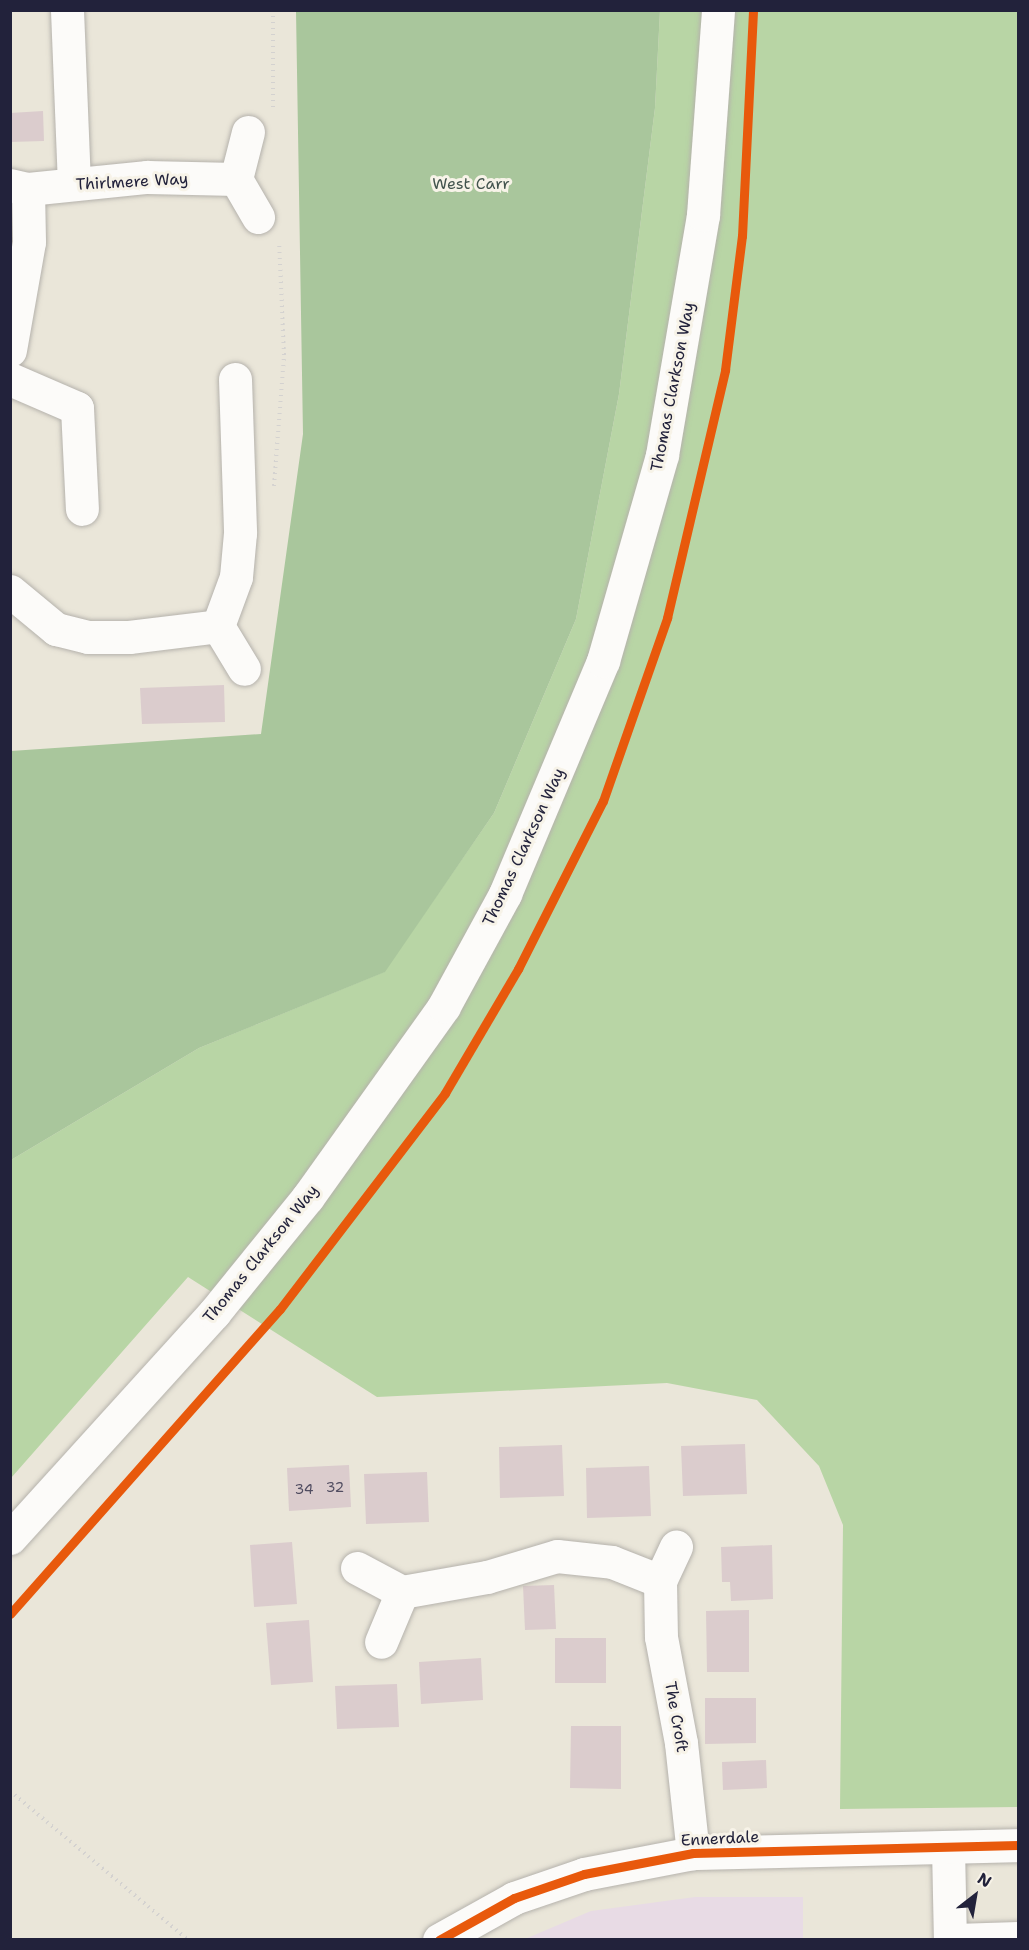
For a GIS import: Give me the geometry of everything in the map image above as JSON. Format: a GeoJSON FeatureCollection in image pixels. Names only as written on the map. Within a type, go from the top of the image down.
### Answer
{"type":"FeatureCollection","features":[{"type":"Feature","properties":{"kind":"main road"},"geometry":{"type":"LineString","coordinates":[[67,10],[74,184]]}},
{"type":"Feature","properties":{"kind":"main road","name":"Thomas Clarkson Way"},"geometry":{"type":"LineString","coordinates":[[10,1538],[214,1313],[308,1197],[444,1006],[506,894],[603,661],[662,454],[703,215],[718,10]]}},
{"type":"Feature","properties":{"kind":"main road"},"geometry":{"type":"LineString","coordinates":[[261,126],[236,179],[268,223]]}},
{"type":"Feature","properties":{"kind":"main road","name":"Thirlmere Way"},"geometry":{"type":"LineString","coordinates":[[10,350],[28,242],[19,187],[147,177],[236,179]]}},
{"type":"Feature","properties":{"kind":"main road"},"geometry":{"type":"LineString","coordinates":[[10,379],[77,408],[82,509]]}},
{"type":"Feature","properties":{"kind":"main road"},"geometry":{"type":"LineString","coordinates":[[218,626],[236,577],[236,379]]}},
{"type":"Feature","properties":{"kind":"main road"},"geometry":{"type":"LineString","coordinates":[[10,591],[56,629],[88,637],[218,626]]}},
{"type":"Feature","properties":{"kind":"main road"},"geometry":{"type":"LineString","coordinates":[[218,626],[244,669]]}},
{"type":"Feature","properties":{"kind":"main road","name":"The Croft"},"geometry":{"type":"LineString","coordinates":[[676,1546],[660,1581],[661,1637],[681,1743],[693,1853]]}},
{"type":"Feature","properties":{"kind":"main road"},"geometry":{"type":"LineString","coordinates":[[357,1568],[402,1592],[487,1577],[557,1556],[612,1562],[660,1581]]}},
{"type":"Feature","properties":{"kind":"main road"},"geometry":{"type":"LineString","coordinates":[[381,1641],[402,1592]]}},
{"type":"Feature","properties":{"kind":"main road","name":"Ennerdale"},"geometry":{"type":"LineString","coordinates":[[439,1940],[514,1898],[584,1874],[693,1853],[1018,1845]]}},
{"type":"Feature","properties":{"kind":"main road"},"geometry":{"type":"LineString","coordinates":[[948,1848],[950,1940]]}},
{"type":"Feature","properties":{"kind":"main road"},"geometry":{"type":"LineString","coordinates":[[955,1940],[1018,1938]]}},
{"type":"Feature","properties":{"kind":"path"},"geometry":{"type":"LineString","coordinates":[[261,126],[273,10]]}},
{"type":"Feature","properties":{"kind":"path"},"geometry":{"type":"LineString","coordinates":[[268,223],[284,355],[270,495]]}},
{"type":"Feature","properties":{"kind":"path"},"geometry":{"type":"LineString","coordinates":[[10,1791],[188,1940]]}},
{"type":"Feature","properties":{"kind":"shaded area"},"geometry":{"type":"Polygon","coordinates":[[[695,1897],[803,1897],[803,1939],[525,1939],[591,1911],[695,1897]]]}},
{"type":"Feature","properties":{"kind":"green space","name":"West Carr"},"geometry":{"type":"Polygon","coordinates":[[[296,11],[660,11],[655,108],[619,394],[576,619],[494,813],[385,972],[199,1048],[11,1160],[11,751],[261,734],[303,434],[296,11]]]}},
{"type":"Feature","properties":{"kind":"green space"},"geometry":{"type":"Polygon","coordinates":[[[660,11],[1018,11],[1018,1807],[840,1809],[843,1525],[819,1466],[757,1400],[667,1383],[377,1397],[188,1277],[11,1478],[11,1160],[199,1048],[384,972],[494,813],[576,619],[619,394],[655,108],[660,11]]]}},
{"type":"Feature","properties":{"kind":"building"},"geometry":{"type":"Polygon","coordinates":[[[43,111],[44,141],[10,142],[10,113],[43,111]]]}},
{"type":"Feature","properties":{"kind":"building"},"geometry":{"type":"Polygon","coordinates":[[[224,685],[225,722],[142,724],[140,688],[224,685]]]}},
{"type":"Feature","properties":{"kind":"building"},"geometry":{"type":"Polygon","coordinates":[[[745,1444],[747,1494],[683,1496],[681,1446],[745,1444]]]}},
{"type":"Feature","properties":{"kind":"building"},"geometry":{"type":"Polygon","coordinates":[[[562,1445],[564,1496],[500,1498],[499,1447],[562,1445]]]}},
{"type":"Feature","properties":{"kind":"building"},"geometry":{"type":"Polygon","coordinates":[[[349,1465],[351,1507],[289,1511],[287,1468],[349,1465]]]}},
{"type":"Feature","properties":{"kind":"building"},"geometry":{"type":"Polygon","coordinates":[[[649,1466],[651,1516],[587,1518],[586,1468],[649,1466]]]}},
{"type":"Feature","properties":{"kind":"building"},"geometry":{"type":"Polygon","coordinates":[[[427,1472],[429,1522],[366,1524],[364,1474],[427,1472]]]}},
{"type":"Feature","properties":{"kind":"building"},"geometry":{"type":"Polygon","coordinates":[[[292,1542],[297,1604],[254,1607],[250,1545],[292,1542]]]}},
{"type":"Feature","properties":{"kind":"building"},"geometry":{"type":"Polygon","coordinates":[[[772,1545],[773,1599],[731,1601],[730,1582],[722,1582],[721,1547],[772,1545]]]}},
{"type":"Feature","properties":{"kind":"building"},"geometry":{"type":"Polygon","coordinates":[[[554,1585],[556,1629],[525,1630],[523,1586],[554,1585]]]}},
{"type":"Feature","properties":{"kind":"building"},"geometry":{"type":"Polygon","coordinates":[[[749,1610],[749,1672],[707,1672],[706,1611],[749,1610]]]}},
{"type":"Feature","properties":{"kind":"building"},"geometry":{"type":"Polygon","coordinates":[[[309,1620],[313,1682],[271,1685],[266,1623],[309,1620]]]}},
{"type":"Feature","properties":{"kind":"building"},"geometry":{"type":"Polygon","coordinates":[[[555,1638],[606,1638],[606,1683],[555,1683],[555,1638]]]}},
{"type":"Feature","properties":{"kind":"building"},"geometry":{"type":"Polygon","coordinates":[[[481,1658],[483,1700],[421,1704],[419,1662],[481,1658]]]}},
{"type":"Feature","properties":{"kind":"building"},"geometry":{"type":"Polygon","coordinates":[[[397,1684],[399,1727],[337,1729],[335,1686],[397,1684]]]}},
{"type":"Feature","properties":{"kind":"building"},"geometry":{"type":"Polygon","coordinates":[[[705,1698],[756,1698],[756,1743],[705,1744],[705,1698]]]}},
{"type":"Feature","properties":{"kind":"building"},"geometry":{"type":"Polygon","coordinates":[[[571,1726],[621,1726],[621,1789],[570,1788],[571,1726]]]}},
{"type":"Feature","properties":{"kind":"building"},"geometry":{"type":"Polygon","coordinates":[[[766,1760],[767,1788],[723,1790],[722,1762],[766,1760]]]}},
{"type":"Feature","properties":{"kind":"cycle path"},"geometry":{"type":"LineString","coordinates":[[10,1614],[280,1309],[445,1093],[518,969],[603,801],[667,618],[725,370],[742,236],[753,10]]}},
{"type":"Feature","properties":{"kind":"cycle path"},"geometry":{"type":"LineString","coordinates":[[439,1940],[514,1898],[584,1874],[693,1853],[1018,1845]]}}]}
